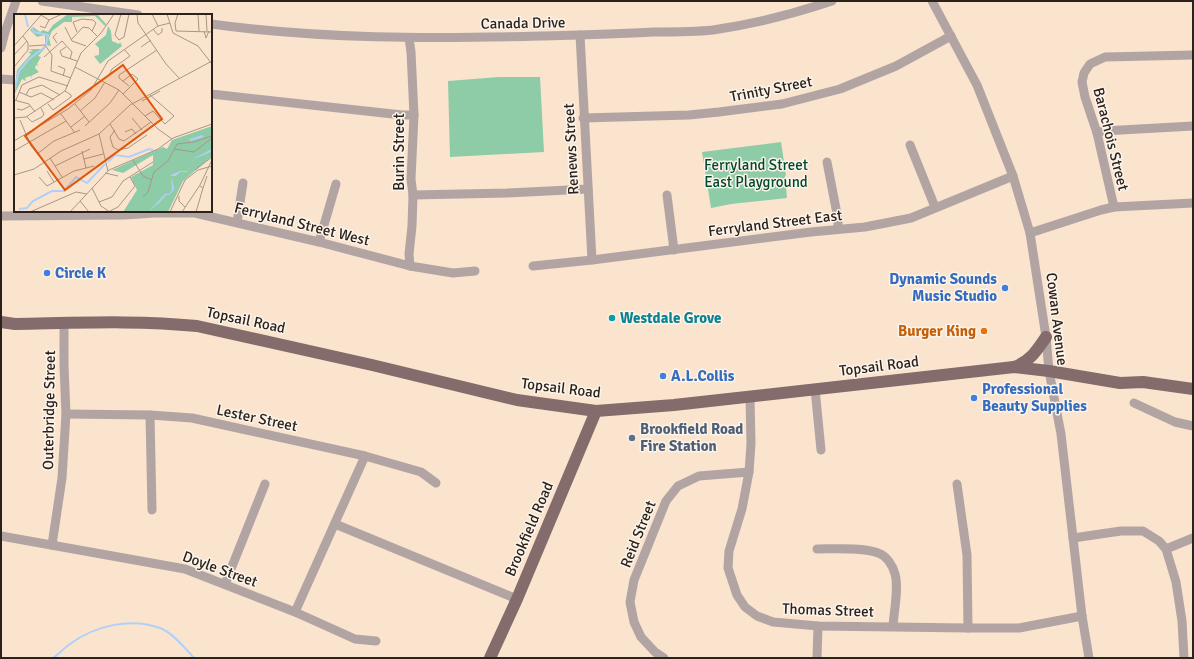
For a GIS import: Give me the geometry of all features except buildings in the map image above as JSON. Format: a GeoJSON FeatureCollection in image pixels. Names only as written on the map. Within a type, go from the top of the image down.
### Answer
{"type":"FeatureCollection","features":[{"type":"Feature","properties":{"kind":"main road","name":"Topsail Road"},"geometry":{"type":"LineString","coordinates":[[1,322],[15,324],[106,322],[198,326],[364,363],[517,400],[596,411],[674,405],[1014,367],[1049,371],[1120,383],[1143,382],[1193,389]]}},
{"type":"Feature","properties":{"kind":"main road"},"geometry":{"type":"LineString","coordinates":[[1014,367],[1022,365],[1034,355],[1046,337]]}},
{"type":"Feature","properties":{"kind":"main road","name":"Brookfield Road"},"geometry":{"type":"LineString","coordinates":[[490,658],[517,599],[596,411]]}},
{"type":"Feature","properties":{"kind":"street"},"geometry":{"type":"LineString","coordinates":[[1,48],[4,32],[16,1]]}},
{"type":"Feature","properties":{"kind":"street"},"geometry":{"type":"LineString","coordinates":[[42,1],[131,14]]}},
{"type":"Feature","properties":{"kind":"street","name":"Canada Drive"},"geometry":{"type":"LineString","coordinates":[[212,24],[238,28],[328,35],[409,38],[580,35],[712,30],[775,18],[832,1]]}},
{"type":"Feature","properties":{"kind":"street","name":"Cowan Avenue"},"geometry":{"type":"LineString","coordinates":[[932,1],[977,85],[1013,176],[1030,233],[1046,337],[1049,371],[1061,434],[1082,616],[1090,658]]}},
{"type":"Feature","properties":{"kind":"street","name":"Renews Street"},"geometry":{"type":"LineString","coordinates":[[580,35],[583,118],[592,260]]}},
{"type":"Feature","properties":{"kind":"street","name":"Trinity Street"},"geometry":{"type":"LineString","coordinates":[[583,118],[697,114],[782,104],[840,89],[896,66],[951,36]]}},
{"type":"Feature","properties":{"kind":"street","name":"Burin Street"},"geometry":{"type":"LineString","coordinates":[[409,38],[414,115],[411,179],[412,226],[409,254],[410,266]]}},
{"type":"Feature","properties":{"kind":"street","name":"Barachois Street"},"geometry":{"type":"LineString","coordinates":[[1114,207],[1097,133],[1085,97],[1082,82],[1084,73],[1090,64],[1105,57],[1193,55]]}},
{"type":"Feature","properties":{"kind":"street"},"geometry":{"type":"LineString","coordinates":[[1,79],[14,80]]}},
{"type":"Feature","properties":{"kind":"street"},"geometry":{"type":"LineString","coordinates":[[212,94],[402,116],[414,115]]}},
{"type":"Feature","properties":{"kind":"street"},"geometry":{"type":"LineString","coordinates":[[1097,133],[1103,131],[1193,126]]}},
{"type":"Feature","properties":{"kind":"street"},"geometry":{"type":"LineString","coordinates":[[910,145],[935,207]]}},
{"type":"Feature","properties":{"kind":"street"},"geometry":{"type":"LineString","coordinates":[[827,162],[838,219],[838,229]]}},
{"type":"Feature","properties":{"kind":"street","name":"Ferryland Street East"},"geometry":{"type":"LineString","coordinates":[[533,266],[865,227],[911,218],[1013,176]]}},
{"type":"Feature","properties":{"kind":"street"},"geometry":{"type":"LineString","coordinates":[[237,222],[243,183]]}},
{"type":"Feature","properties":{"kind":"street"},"geometry":{"type":"LineString","coordinates":[[319,242],[336,184]]}},
{"type":"Feature","properties":{"kind":"street"},"geometry":{"type":"LineString","coordinates":[[412,195],[507,193],[588,188]]}},
{"type":"Feature","properties":{"kind":"street"},"geometry":{"type":"LineString","coordinates":[[667,195],[674,250]]}},
{"type":"Feature","properties":{"kind":"street"},"geometry":{"type":"LineString","coordinates":[[1030,233],[1114,207],[1193,203]]}},
{"type":"Feature","properties":{"kind":"street","name":"Ferryland Street West"},"geometry":{"type":"LineString","coordinates":[[1,216],[77,213],[125,215],[195,213],[319,242],[410,266],[453,273],[475,271]]}},
{"type":"Feature","properties":{"kind":"street","name":"Outerbridge Street"},"geometry":{"type":"LineString","coordinates":[[52,545],[62,478],[66,414],[64,323]]}},
{"type":"Feature","properties":{"kind":"street"},"geometry":{"type":"LineString","coordinates":[[815,389],[821,450]]}},
{"type":"Feature","properties":{"kind":"street","name":"Thomas Street"},"geometry":{"type":"LineString","coordinates":[[750,397],[751,444],[749,472],[742,509],[729,550],[728,568],[737,595],[745,607],[757,616],[773,622],[818,626],[968,628],[1019,628],[1082,616]]}},
{"type":"Feature","properties":{"kind":"street"},"geometry":{"type":"LineString","coordinates":[[1134,403],[1175,422],[1193,426]]}},
{"type":"Feature","properties":{"kind":"street","name":"Lester Street"},"geometry":{"type":"LineString","coordinates":[[66,414],[150,415],[192,418],[365,456],[421,472],[436,483]]}},
{"type":"Feature","properties":{"kind":"street"},"geometry":{"type":"LineString","coordinates":[[150,415],[152,510]]}},
{"type":"Feature","properties":{"kind":"street"},"geometry":{"type":"LineString","coordinates":[[295,612],[365,456]]}},
{"type":"Feature","properties":{"kind":"street","name":"Reid Street"},"geometry":{"type":"LineString","coordinates":[[664,658],[655,652],[641,637],[634,622],[630,602],[634,580],[666,501],[678,486],[699,476],[749,472]]}},
{"type":"Feature","properties":{"kind":"street"},"geometry":{"type":"LineString","coordinates":[[225,584],[265,484]]}},
{"type":"Feature","properties":{"kind":"street"},"geometry":{"type":"LineString","coordinates":[[957,484],[967,555],[968,628]]}},
{"type":"Feature","properties":{"kind":"street"},"geometry":{"type":"LineString","coordinates":[[335,524],[517,599]]}},
{"type":"Feature","properties":{"kind":"street"},"geometry":{"type":"LineString","coordinates":[[1073,538],[1121,531],[1143,531],[1159,541],[1166,549],[1176,582],[1182,621],[1184,658]]}},
{"type":"Feature","properties":{"kind":"street","name":"Doyle Street"},"geometry":{"type":"LineString","coordinates":[[1,536],[185,569],[295,612],[355,639],[376,641]]}},
{"type":"Feature","properties":{"kind":"street"},"geometry":{"type":"LineString","coordinates":[[1166,549],[1193,538]]}},
{"type":"Feature","properties":{"kind":"street"},"geometry":{"type":"LineString","coordinates":[[817,549],[867,550],[880,553],[890,563],[896,582],[893,626]]}},
{"type":"Feature","properties":{"kind":"street"},"geometry":{"type":"LineString","coordinates":[[817,658],[818,626]]}},
{"type":"Feature","properties":{"kind":"green space"},"geometry":{"type":"Polygon","coordinates":[[[499,77],[540,77],[544,152],[450,157],[448,81],[499,77]]]}},
{"type":"Feature","properties":{"kind":"green space","name":"Ferryland Street East Playground"},"geometry":{"type":"Polygon","coordinates":[[[781,142],[786,175],[787,198],[731,204],[711,208],[702,152],[781,142]]]}},
{"type":"Feature","properties":{"kind":"waterway"},"geometry":{"type":"LineString","coordinates":[[53,658],[70,644],[90,632],[125,623],[149,625],[165,630],[194,658]]}},
{"type":"Feature","properties":{"kind":"place","name":"Circle K"},"geometry":{"type":"Point","coordinates":[47,273]}},
{"type":"Feature","properties":{"kind":"place","name":"Dynamic Sounds Music Studio"},"geometry":{"type":"Point","coordinates":[1005,288]}},
{"type":"Feature","properties":{"kind":"place","name":"Westdale Grove"},"geometry":{"type":"Point","coordinates":[612,318]}},
{"type":"Feature","properties":{"kind":"place","name":"Burger King"},"geometry":{"type":"Point","coordinates":[984,331]}},
{"type":"Feature","properties":{"kind":"place","name":"A.L.Collis"},"geometry":{"type":"Point","coordinates":[663,376]}},
{"type":"Feature","properties":{"kind":"place","name":"Professional Beauty Supplies"},"geometry":{"type":"Point","coordinates":[974,398]}},
{"type":"Feature","properties":{"kind":"place","name":"Brookfield Road Fire Station"},"geometry":{"type":"Point","coordinates":[632,438]}}]}
